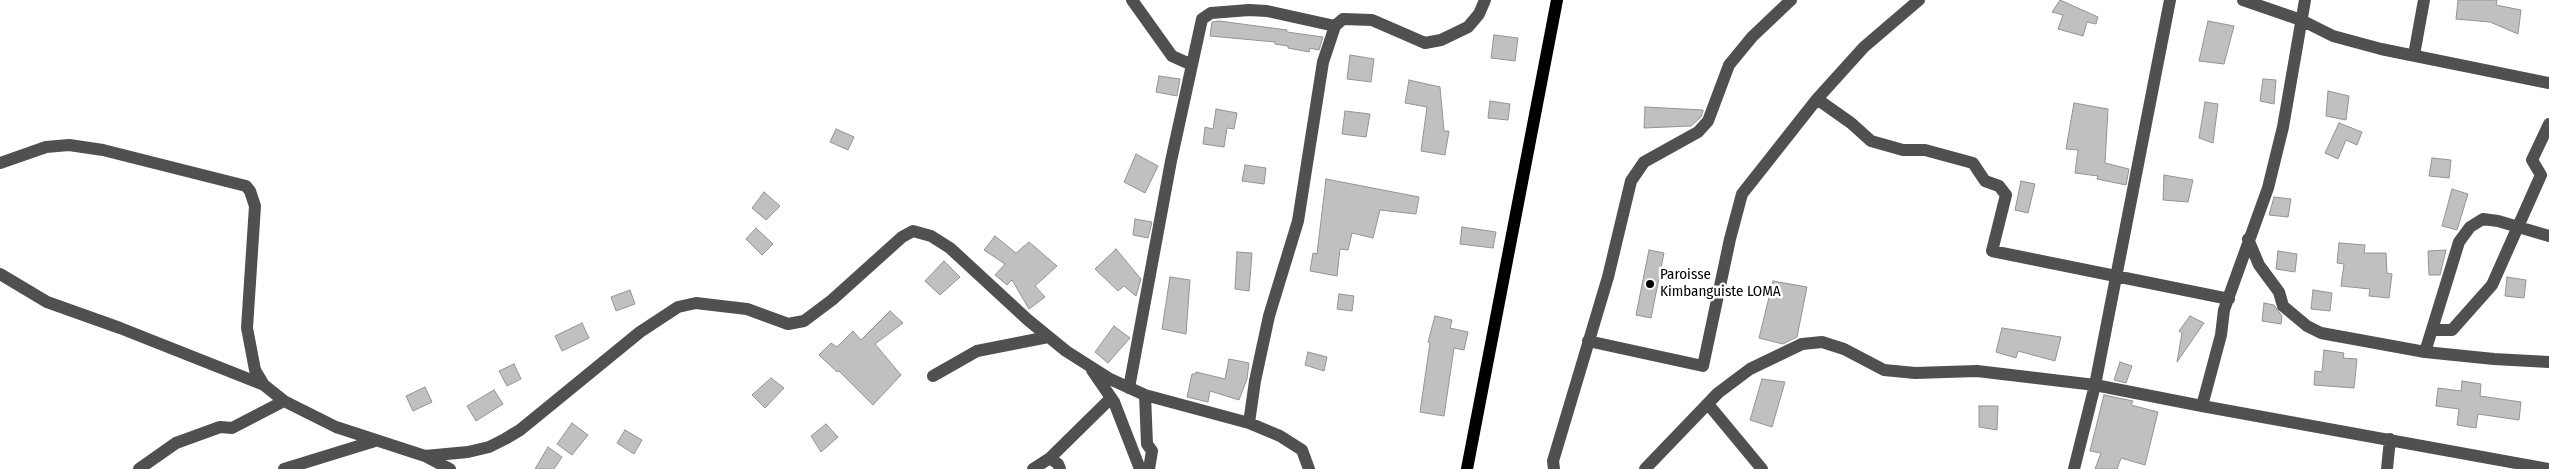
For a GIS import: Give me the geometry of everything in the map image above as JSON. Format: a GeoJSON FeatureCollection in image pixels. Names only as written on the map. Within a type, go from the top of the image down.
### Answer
{"type":"FeatureCollection","features":[{"type":"Feature","properties":{"kind":"main road"},"geometry":{"type":"LineString","coordinates":[[1467,469],[1556,0]]}},
{"type":"Feature","properties":{"kind":"street"},"geometry":{"type":"LineString","coordinates":[[1132,0],[1172,56],[1192,65]]}},
{"type":"Feature","properties":{"kind":"street"},"geometry":{"type":"LineString","coordinates":[[1249,423],[1269,316],[1298,221],[1323,62],[1335,26],[1343,19],[1372,20],[1425,43],[1441,40],[1468,27],[1479,14],[1485,0]]}},
{"type":"Feature","properties":{"kind":"street"},"geometry":{"type":"LineString","coordinates":[[1554,469],[1553,461],[1608,277],[1631,181],[1644,162],[1698,132],[1708,121],[1729,64],[1752,37],[1791,0]]}},
{"type":"Feature","properties":{"kind":"street"},"geometry":{"type":"LineString","coordinates":[[1588,342],[1703,366],[1730,239],[1742,194],[1817,99],[1864,47],[1918,0]]}},
{"type":"Feature","properties":{"kind":"street"},"geometry":{"type":"LineString","coordinates":[[2074,469],[2095,385],[2170,0]]}},
{"type":"Feature","properties":{"kind":"street"},"geometry":{"type":"LineString","coordinates":[[2243,0],[2301,20],[2333,36],[2414,56],[2549,83]]}},
{"type":"Feature","properties":{"kind":"street"},"geometry":{"type":"LineString","coordinates":[[2202,406],[2228,298],[2248,239],[2265,197],[2283,127],[2305,0]]}},
{"type":"Feature","properties":{"kind":"street"},"geometry":{"type":"LineString","coordinates":[[2414,56],[2424,0]]}},
{"type":"Feature","properties":{"kind":"street"},"geometry":{"type":"LineString","coordinates":[[1130,388],[1202,19],[1211,12],[1268,12],[1335,26]]}},
{"type":"Feature","properties":{"kind":"street"},"geometry":{"type":"LineString","coordinates":[[1817,99],[1851,123],[1871,141],[1903,150],[1925,150],[1973,163],[1985,181],[1999,186],[2006,195],[1992,251],[2228,298]]}},
{"type":"Feature","properties":{"kind":"street"},"geometry":{"type":"LineString","coordinates":[[2432,330],[2452,330],[2492,284],[2541,175],[2532,160],[2549,124]]}},
{"type":"Feature","properties":{"kind":"street"},"geometry":{"type":"LineString","coordinates":[[0,163],[46,147],[69,145],[103,150],[246,186],[250,191],[255,206],[247,328],[254,370],[264,385]]}},
{"type":"Feature","properties":{"kind":"street"},"geometry":{"type":"LineString","coordinates":[[2425,352],[2459,242],[2470,227],[2483,219],[2498,220],[2549,236]]}},
{"type":"Feature","properties":{"kind":"street"},"geometry":{"type":"LineString","coordinates":[[425,456],[468,452],[489,447],[505,439],[520,430],[640,332],[678,307],[696,303],[747,309],[788,324],[804,321],[832,300],[902,237],[913,231],[931,236],[950,248],[1048,336],[1090,366],[1145,395],[1249,423],[1292,442],[1302,450],[1309,469]]}},
{"type":"Feature","properties":{"kind":"street"},"geometry":{"type":"LineString","coordinates":[[2248,239],[2259,265],[2279,292],[2284,306],[2307,326],[2321,333],[2425,352],[2494,360],[2549,362]]}},
{"type":"Feature","properties":{"kind":"street"},"geometry":{"type":"LineString","coordinates":[[0,274],[47,302],[120,328],[264,385],[284,401],[336,427],[425,456],[450,469]]}},
{"type":"Feature","properties":{"kind":"street"},"geometry":{"type":"LineString","coordinates":[[932,376],[977,350],[1048,336]]}},
{"type":"Feature","properties":{"kind":"street"},"geometry":{"type":"LineString","coordinates":[[1646,469],[1708,404],[1750,369],[1775,355],[1802,344],[1822,342],[1844,349],[1884,370],[1915,373],[1977,371],[2095,385],[2549,469]]}},
{"type":"Feature","properties":{"kind":"street"},"geometry":{"type":"LineString","coordinates":[[1090,366],[1111,398],[1140,469]]}},
{"type":"Feature","properties":{"kind":"street"},"geometry":{"type":"LineString","coordinates":[[1145,395],[1147,444],[1152,451],[1149,469]]}},
{"type":"Feature","properties":{"kind":"street"},"geometry":{"type":"LineString","coordinates":[[1033,469],[1050,458],[1111,398]]}},
{"type":"Feature","properties":{"kind":"street"},"geometry":{"type":"LineString","coordinates":[[139,469],[176,444],[220,427],[232,428],[284,401]]}},
{"type":"Feature","properties":{"kind":"street"},"geometry":{"type":"LineString","coordinates":[[1708,404],[1762,469]]}},
{"type":"Feature","properties":{"kind":"street"},"geometry":{"type":"LineString","coordinates":[[2387,469],[2390,439]]}},
{"type":"Feature","properties":{"kind":"street"},"geometry":{"type":"LineString","coordinates":[[284,469],[375,441]]}},
{"type":"Feature","properties":{"kind":"street"},"geometry":{"type":"LineString","coordinates":[[1050,458],[1058,464],[1060,469]]}},
{"type":"Feature","properties":{"kind":"building"},"geometry":{"type":"Polygon","coordinates":[[[2060,0],[2098,17],[2096,24],[2087,22],[2083,36],[2058,29],[2063,15],[2052,12],[2060,0]]]}},
{"type":"Feature","properties":{"kind":"building"},"geometry":{"type":"Polygon","coordinates":[[[2458,0],[2497,0],[2496,5],[2521,10],[2518,34],[2490,22],[2456,19],[2458,0]]]}},
{"type":"Feature","properties":{"kind":"building"},"geometry":{"type":"Polygon","coordinates":[[[1219,21],[1323,37],[1319,50],[1310,48],[1309,52],[1288,48],[1288,46],[1275,44],[1275,42],[1210,36],[1212,22],[1219,21]]]}},
{"type":"Feature","properties":{"kind":"building"},"geometry":{"type":"Polygon","coordinates":[[[2208,21],[2234,26],[2224,64],[2199,61],[2208,21]]]}},
{"type":"Feature","properties":{"kind":"building"},"geometry":{"type":"Polygon","coordinates":[[[1494,35],[1518,38],[1515,61],[1491,58],[1494,35]]]}},
{"type":"Feature","properties":{"kind":"building"},"geometry":{"type":"Polygon","coordinates":[[[1350,55],[1374,59],[1371,82],[1347,79],[1350,55]]]}},
{"type":"Feature","properties":{"kind":"building"},"geometry":{"type":"Polygon","coordinates":[[[1159,76],[1180,79],[1177,96],[1156,92],[1159,76]]]}},
{"type":"Feature","properties":{"kind":"building"},"geometry":{"type":"Polygon","coordinates":[[[2263,79],[2276,80],[2274,104],[2260,101],[2263,79]]]}},
{"type":"Feature","properties":{"kind":"building"},"geometry":{"type":"Polygon","coordinates":[[[1409,80],[1440,87],[1444,131],[1449,131],[1445,155],[1421,151],[1427,107],[1405,103],[1409,80]]]}},
{"type":"Feature","properties":{"kind":"building"},"geometry":{"type":"Polygon","coordinates":[[[2328,91],[2349,96],[2346,120],[2326,116],[2328,91]]]}},
{"type":"Feature","properties":{"kind":"building"},"geometry":{"type":"Polygon","coordinates":[[[1490,101],[1510,104],[1508,120],[1488,118],[1490,101]]]}},
{"type":"Feature","properties":{"kind":"building"},"geometry":{"type":"Polygon","coordinates":[[[2205,102],[2218,104],[2213,143],[2199,138],[2205,102]]]}},
{"type":"Feature","properties":{"kind":"building"},"geometry":{"type":"Polygon","coordinates":[[[2074,103],[2108,109],[2105,163],[2129,169],[2126,185],[2097,179],[2098,176],[2075,173],[2078,150],[2066,149],[2074,103]]]}},
{"type":"Feature","properties":{"kind":"building"},"geometry":{"type":"Polygon","coordinates":[[[1645,107],[1703,111],[1701,117],[1691,126],[1644,128],[1645,107]]]}},
{"type":"Feature","properties":{"kind":"building"},"geometry":{"type":"Polygon","coordinates":[[[1216,109],[1237,113],[1234,129],[1227,128],[1224,147],[1203,144],[1205,127],[1213,129],[1216,109]]]}},
{"type":"Feature","properties":{"kind":"building"},"geometry":{"type":"Polygon","coordinates":[[[1345,111],[1370,114],[1366,137],[1342,134],[1345,111]]]}},
{"type":"Feature","properties":{"kind":"building"},"geometry":{"type":"Polygon","coordinates":[[[2339,123],[2362,132],[2357,145],[2346,140],[2338,159],[2325,153],[2339,123]]]}},
{"type":"Feature","properties":{"kind":"building"},"geometry":{"type":"Polygon","coordinates":[[[836,129],[854,137],[848,150],[830,142],[836,129]]]}},
{"type":"Feature","properties":{"kind":"building"},"geometry":{"type":"Polygon","coordinates":[[[1136,154],[1158,166],[1145,193],[1124,182],[1136,154]]]}},
{"type":"Feature","properties":{"kind":"building"},"geometry":{"type":"Polygon","coordinates":[[[2432,158],[2451,160],[2449,178],[2429,176],[2432,158]]]}},
{"type":"Feature","properties":{"kind":"building"},"geometry":{"type":"Polygon","coordinates":[[[1245,165],[1266,168],[1264,184],[1242,181],[1245,165]]]}},
{"type":"Feature","properties":{"kind":"building"},"geometry":{"type":"Polygon","coordinates":[[[2164,175],[2193,180],[2188,202],[2163,200],[2164,175]]]}},
{"type":"Feature","properties":{"kind":"building"},"geometry":{"type":"Polygon","coordinates":[[[1326,179],[1419,197],[1416,214],[1380,210],[1373,238],[1352,233],[1348,250],[1340,249],[1337,276],[1310,271],[1313,253],[1317,254],[1326,179]]]}},
{"type":"Feature","properties":{"kind":"building"},"geometry":{"type":"Polygon","coordinates":[[[2021,181],[2035,184],[2028,213],[2015,210],[2021,181]]]}},
{"type":"Feature","properties":{"kind":"building"},"geometry":{"type":"Polygon","coordinates":[[[2452,189],[2468,194],[2457,230],[2442,226],[2452,189]]]}},
{"type":"Feature","properties":{"kind":"building"},"geometry":{"type":"Polygon","coordinates":[[[764,192],[780,206],[766,220],[752,208],[764,192]]]}},
{"type":"Feature","properties":{"kind":"building"},"geometry":{"type":"Polygon","coordinates":[[[2274,197],[2291,199],[2288,217],[2269,215],[2274,197]]]}},
{"type":"Feature","properties":{"kind":"building"},"geometry":{"type":"Polygon","coordinates":[[[1135,219],[1152,222],[1148,238],[1133,235],[1135,219]]]}},
{"type":"Feature","properties":{"kind":"building"},"geometry":{"type":"Polygon","coordinates":[[[1462,227],[1496,232],[1493,248],[1460,244],[1462,227]]]}},
{"type":"Feature","properties":{"kind":"building"},"geometry":{"type":"Polygon","coordinates":[[[756,228],[773,244],[762,255],[746,239],[756,228]]]}},
{"type":"Feature","properties":{"kind":"building"},"geometry":{"type":"Polygon","coordinates":[[[995,236],[1016,253],[1029,242],[1057,266],[1035,286],[1045,297],[1029,309],[1012,280],[1007,285],[995,275],[1005,264],[984,250],[995,236]]]}},
{"type":"Feature","properties":{"kind":"building"},"geometry":{"type":"Polygon","coordinates":[[[2339,243],[2365,245],[2364,253],[2386,253],[2387,273],[2392,274],[2389,298],[2369,296],[2370,289],[2341,286],[2344,264],[2337,263],[2339,243]]]}},
{"type":"Feature","properties":{"kind":"building"},"geometry":{"type":"Polygon","coordinates":[[[1116,249],[1141,279],[1136,296],[1124,286],[1118,291],[1095,269],[1116,249]]]}},
{"type":"Feature","properties":{"kind":"building","name":"Paroisse Kimbanguiste LOMA"},"geometry":{"type":"Polygon","coordinates":[[[1649,250],[1664,253],[1651,318],[1636,315],[1649,250]]]}},
{"type":"Feature","properties":{"kind":"building"},"geometry":{"type":"Polygon","coordinates":[[[2446,250],[2440,275],[2429,275],[2428,251],[2446,250]]]}},
{"type":"Feature","properties":{"kind":"building"},"geometry":{"type":"Polygon","coordinates":[[[2278,251],[2297,254],[2295,272],[2276,269],[2278,251]]]}},
{"type":"Feature","properties":{"kind":"building"},"geometry":{"type":"Polygon","coordinates":[[[1237,252],[1252,253],[1249,291],[1235,289],[1237,252]]]}},
{"type":"Feature","properties":{"kind":"building"},"geometry":{"type":"Polygon","coordinates":[[[944,261],[960,277],[940,295],[925,281],[944,261]]]}},
{"type":"Feature","properties":{"kind":"building"},"geometry":{"type":"Polygon","coordinates":[[[1170,277],[1190,280],[1186,334],[1162,329],[1170,277]]]}},
{"type":"Feature","properties":{"kind":"building"},"geometry":{"type":"Polygon","coordinates":[[[2507,277],[2526,280],[2524,298],[2505,296],[2507,277]]]}},
{"type":"Feature","properties":{"kind":"building"},"geometry":{"type":"Polygon","coordinates":[[[1773,281],[1807,287],[1797,337],[1783,344],[1759,338],[1773,281]]]}},
{"type":"Feature","properties":{"kind":"building"},"geometry":{"type":"Polygon","coordinates":[[[630,290],[635,304],[616,311],[611,297],[630,290]]]}},
{"type":"Feature","properties":{"kind":"building"},"geometry":{"type":"Polygon","coordinates":[[[2313,290],[2332,293],[2330,311],[2311,309],[2313,290]]]}},
{"type":"Feature","properties":{"kind":"building"},"geometry":{"type":"Polygon","coordinates":[[[1339,294],[1354,296],[1352,311],[1337,309],[1339,294]]]}},
{"type":"Feature","properties":{"kind":"building"},"geometry":{"type":"Polygon","coordinates":[[[2264,303],[2274,305],[2282,316],[2281,324],[2262,321],[2264,303]]]}},
{"type":"Feature","properties":{"kind":"building"},"geometry":{"type":"Polygon","coordinates":[[[890,311],[903,323],[875,344],[901,375],[873,405],[839,371],[837,372],[819,355],[831,343],[837,347],[853,331],[861,340],[890,311]]]}},
{"type":"Feature","properties":{"kind":"building"},"geometry":{"type":"Polygon","coordinates":[[[1435,316],[1452,320],[1450,328],[1468,332],[1464,350],[1454,348],[1444,416],[1420,412],[1430,343],[1428,342],[1435,316]]]}},
{"type":"Feature","properties":{"kind":"building"},"geometry":{"type":"Polygon","coordinates":[[[2190,316],[2204,323],[2177,362],[2182,333],[2179,331],[2190,316]]]}},
{"type":"Feature","properties":{"kind":"building"},"geometry":{"type":"Polygon","coordinates":[[[582,323],[589,338],[562,351],[555,336],[582,323]]]}},
{"type":"Feature","properties":{"kind":"building"},"geometry":{"type":"Polygon","coordinates":[[[1114,326],[1130,338],[1108,363],[1095,352],[1114,326]]]}},
{"type":"Feature","properties":{"kind":"building"},"geometry":{"type":"Polygon","coordinates":[[[2002,328],[2061,337],[2055,361],[2018,351],[2016,358],[1996,352],[2002,328]]]}},
{"type":"Feature","properties":{"kind":"building"},"geometry":{"type":"Polygon","coordinates":[[[2324,350],[2344,353],[2343,358],[2357,359],[2354,388],[2314,385],[2315,371],[2322,372],[2324,350]]]}},
{"type":"Feature","properties":{"kind":"building"},"geometry":{"type":"Polygon","coordinates":[[[1308,352],[1327,357],[1324,371],[1305,365],[1308,352]]]}},
{"type":"Feature","properties":{"kind":"building"},"geometry":{"type":"Polygon","coordinates":[[[1229,359],[1249,363],[1247,379],[1239,400],[1210,391],[1208,402],[1187,397],[1192,374],[1196,372],[1225,379],[1229,359]]]}},
{"type":"Feature","properties":{"kind":"building"},"geometry":{"type":"Polygon","coordinates":[[[2120,362],[2132,366],[2126,383],[2114,380],[2120,362]]]}},
{"type":"Feature","properties":{"kind":"building"},"geometry":{"type":"Polygon","coordinates":[[[514,364],[521,379],[507,386],[499,371],[514,364]]]}},
{"type":"Feature","properties":{"kind":"building"},"geometry":{"type":"Polygon","coordinates":[[[771,378],[784,388],[765,408],[752,395],[771,378]]]}},
{"type":"Feature","properties":{"kind":"building"},"geometry":{"type":"Polygon","coordinates":[[[1762,379],[1785,382],[1772,427],[1750,420],[1762,379]]]}},
{"type":"Feature","properties":{"kind":"building"},"geometry":{"type":"Polygon","coordinates":[[[2462,381],[2481,384],[2480,396],[2521,402],[2519,420],[2478,414],[2476,428],[2457,425],[2459,409],[2436,406],[2438,388],[2461,391],[2462,381]]]}},
{"type":"Feature","properties":{"kind":"building"},"geometry":{"type":"Polygon","coordinates":[[[425,387],[432,402],[413,411],[406,396],[425,387]]]}},
{"type":"Feature","properties":{"kind":"building"},"geometry":{"type":"Polygon","coordinates":[[[494,390],[503,404],[476,421],[467,406],[494,390]]]}},
{"type":"Feature","properties":{"kind":"building"},"geometry":{"type":"Polygon","coordinates":[[[2104,395],[2133,401],[2131,405],[2158,412],[2145,465],[2121,458],[2117,469],[2095,469],[2101,453],[2090,451],[2104,395]]]}},
{"type":"Feature","properties":{"kind":"building"},"geometry":{"type":"Polygon","coordinates":[[[1979,406],[1998,406],[1997,430],[1979,427],[1979,406]]]}},
{"type":"Feature","properties":{"kind":"building"},"geometry":{"type":"Polygon","coordinates":[[[572,423],[588,435],[572,455],[557,444],[572,423]]]}},
{"type":"Feature","properties":{"kind":"building"},"geometry":{"type":"Polygon","coordinates":[[[826,424],[838,437],[821,452],[811,436],[826,424]]]}},
{"type":"Feature","properties":{"kind":"building"},"geometry":{"type":"Polygon","coordinates":[[[625,430],[642,440],[634,454],[617,443],[625,430]]]}},
{"type":"Feature","properties":{"kind":"building"},"geometry":{"type":"Polygon","coordinates":[[[548,447],[562,457],[554,469],[535,469],[548,447]]]}},
{"type":"Feature","properties":{"kind":"place","name":"Paroisse Kimbanguiste LOMA"},"geometry":{"type":"Point","coordinates":[1650,284]}}]}
